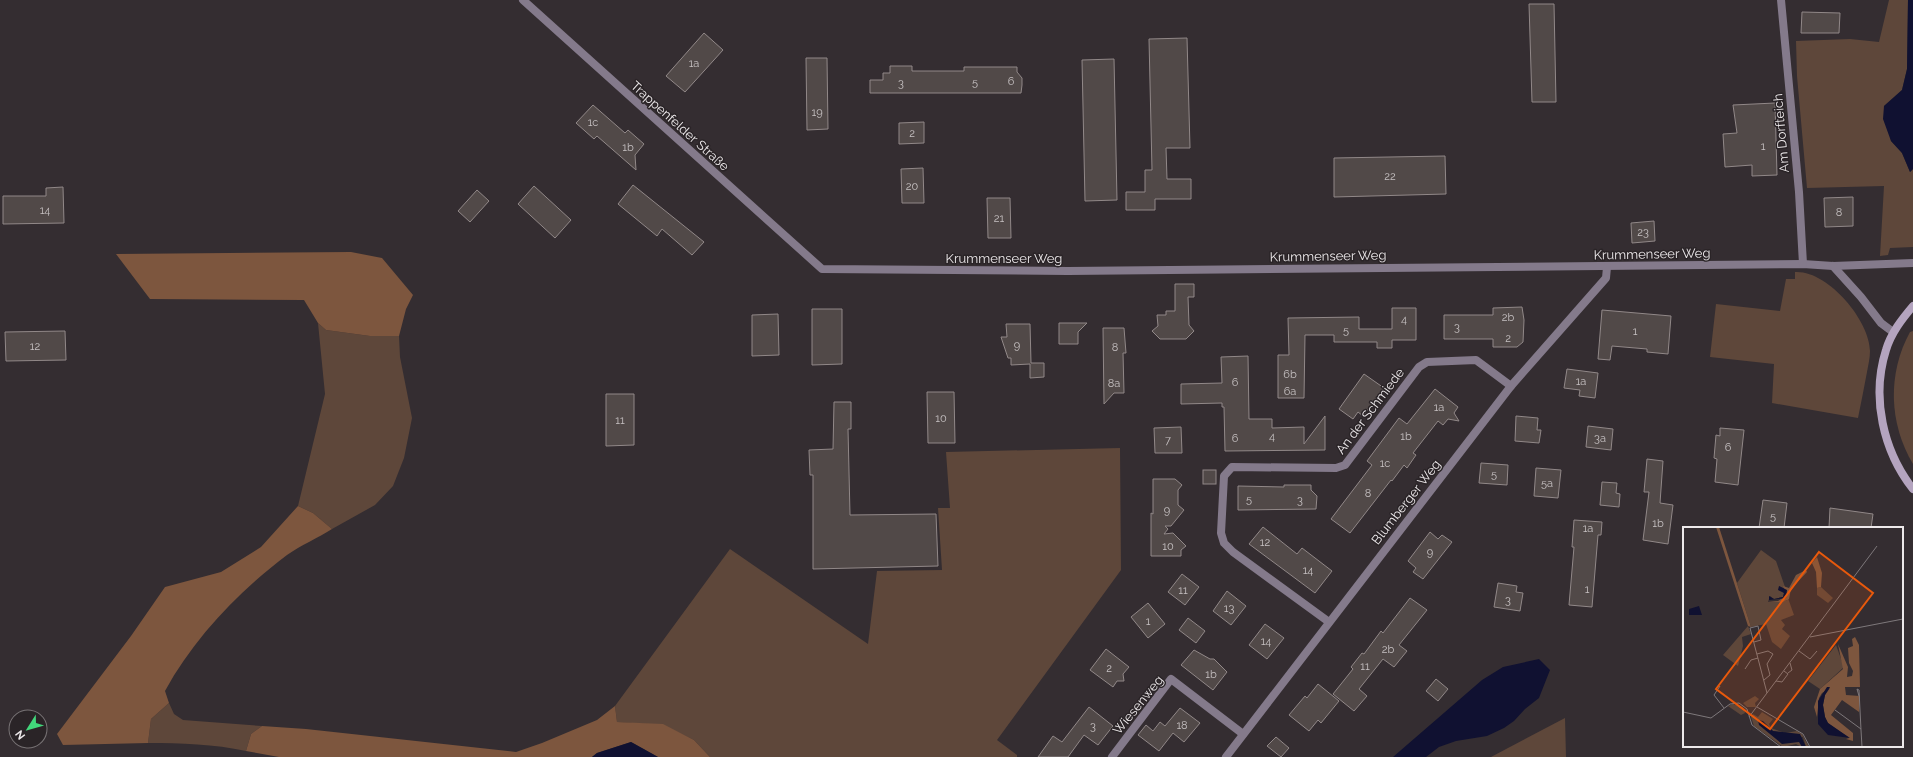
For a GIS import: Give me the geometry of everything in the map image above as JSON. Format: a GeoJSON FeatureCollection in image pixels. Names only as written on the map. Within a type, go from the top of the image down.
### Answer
{"type":"FeatureCollection","features":[{"type":"Feature","properties":{"kind":"main road"},"geometry":{"type":"LineString","coordinates":[[1913,306],[1893,332],[1886,348],[1882,365],[1880,405],[1883,428],[1891,454],[1913,489]]}},
{"type":"Feature","properties":{"kind":"street","name":"Trappenfelder Straße"},"geometry":{"type":"LineString","coordinates":[[523,0],[822,269]]}},
{"type":"Feature","properties":{"kind":"street","name":"Am Dorfteich"},"geometry":{"type":"LineString","coordinates":[[1781,0],[1803,264]]}},
{"type":"Feature","properties":{"kind":"street","name":"Krummenseer Weg"},"geometry":{"type":"LineString","coordinates":[[822,269],[1068,271],[1803,264],[1833,266],[1913,263]]}},
{"type":"Feature","properties":{"kind":"street"},"geometry":{"type":"LineString","coordinates":[[1833,266],[1861,297],[1881,323],[1893,332]]}},
{"type":"Feature","properties":{"kind":"street","name":"Blumberger Weg"},"geometry":{"type":"LineString","coordinates":[[1226,757],[1511,386],[1606,278],[1607,267]]}},
{"type":"Feature","properties":{"kind":"street","name":"An der Schmiede"},"geometry":{"type":"LineString","coordinates":[[1329,622],[1233,552],[1224,543],[1221,533],[1224,476],[1232,467],[1336,468],[1345,465],[1419,367],[1427,362],[1476,360],[1511,386]]}},
{"type":"Feature","properties":{"kind":"street","name":"Wiesenweg"},"geometry":{"type":"LineString","coordinates":[[1112,757],[1171,679],[1243,734]]}},
{"type":"Feature","properties":{"kind":"shaded area"},"geometry":{"type":"Polygon","coordinates":[[[1889,0],[1908,0],[1907,69],[1902,90],[1884,106],[1891,141],[1902,153],[1910,172],[1913,169],[1913,247],[1890,248],[1888,255],[1880,256],[1884,186],[1807,188],[1797,76],[1796,41],[1850,39],[1879,42],[1889,0]]]}},
{"type":"Feature","properties":{"kind":"shaded area"},"geometry":{"type":"Polygon","coordinates":[[[1908,0],[1913,0],[1913,169],[1910,172],[1902,153],[1891,141],[1883,119],[1884,106],[1902,90],[1907,69],[1908,0]]]}},
{"type":"Feature","properties":{"kind":"shaded area"},"geometry":{"type":"Polygon","coordinates":[[[351,252],[382,258],[413,295],[406,309],[399,336],[370,336],[326,330],[318,323],[304,300],[150,299],[116,254],[351,252]]]}},
{"type":"Feature","properties":{"kind":"shaded area"},"geometry":{"type":"Polygon","coordinates":[[[1795,272],[1808,274],[1821,279],[1833,288],[1855,312],[1863,326],[1868,339],[1870,354],[1858,418],[1772,403],[1774,364],[1710,357],[1716,304],[1780,311],[1786,279],[1795,279],[1795,272]]]}},
{"type":"Feature","properties":{"kind":"shaded area"},"geometry":{"type":"Polygon","coordinates":[[[318,323],[326,330],[370,336],[399,336],[400,357],[412,418],[404,458],[393,486],[375,505],[332,529],[313,513],[298,506],[325,394],[318,323]]]}},
{"type":"Feature","properties":{"kind":"shaded area"},"geometry":{"type":"Polygon","coordinates":[[[1913,331],[1913,464],[1905,449],[1899,432],[1895,416],[1894,399],[1897,365],[1910,332],[1913,331]]]}},
{"type":"Feature","properties":{"kind":"shaded area"},"geometry":{"type":"Polygon","coordinates":[[[1120,448],[1121,570],[997,740],[1017,755],[1017,757],[710,757],[694,740],[663,725],[617,722],[615,706],[730,549],[868,644],[877,571],[942,570],[938,508],[950,508],[946,452],[1120,448]]]}},
{"type":"Feature","properties":{"kind":"shaded area"},"geometry":{"type":"Polygon","coordinates":[[[298,506],[313,513],[332,529],[292,551],[269,569],[251,584],[203,634],[165,691],[169,703],[151,719],[148,743],[63,745],[57,734],[131,636],[165,587],[221,572],[261,547],[298,506]]]}},
{"type":"Feature","properties":{"kind":"shaded area"},"geometry":{"type":"Polygon","coordinates":[[[1539,659],[1550,670],[1539,698],[1504,728],[1487,736],[1456,741],[1439,747],[1426,757],[1393,757],[1482,680],[1503,667],[1539,659]]]}},
{"type":"Feature","properties":{"kind":"shaded area"},"geometry":{"type":"Polygon","coordinates":[[[169,703],[174,714],[183,720],[262,726],[251,734],[246,751],[197,744],[148,743],[151,719],[169,703]]]}},
{"type":"Feature","properties":{"kind":"shaded area"},"geometry":{"type":"Polygon","coordinates":[[[615,706],[617,722],[663,724],[694,740],[710,757],[658,757],[631,742],[597,753],[592,757],[279,757],[246,751],[251,734],[262,726],[306,729],[516,752],[597,720],[615,706]]]}},
{"type":"Feature","properties":{"kind":"shaded area"},"geometry":{"type":"Polygon","coordinates":[[[1565,718],[1566,757],[1491,757],[1565,718]]]}},
{"type":"Feature","properties":{"kind":"shaded area"},"geometry":{"type":"Polygon","coordinates":[[[631,742],[658,757],[592,757],[597,753],[631,742]]]}},
{"type":"Feature","properties":{"kind":"building"},"geometry":{"type":"Polygon","coordinates":[[[1529,4],[1554,4],[1556,102],[1532,102],[1529,4]]]}},
{"type":"Feature","properties":{"kind":"building"},"geometry":{"type":"Polygon","coordinates":[[[1802,12],[1840,13],[1839,33],[1801,33],[1802,12]]]}},
{"type":"Feature","properties":{"kind":"building"},"geometry":{"type":"Polygon","coordinates":[[[704,33],[723,50],[685,92],[666,76],[704,33]]]}},
{"type":"Feature","properties":{"kind":"building"},"geometry":{"type":"Polygon","coordinates":[[[1187,38],[1190,148],[1166,148],[1167,179],[1191,179],[1191,199],[1155,199],[1155,210],[1126,210],[1126,192],[1145,192],[1145,170],[1152,170],[1149,39],[1187,38]]]}},
{"type":"Feature","properties":{"kind":"building"},"geometry":{"type":"Polygon","coordinates":[[[806,58],[827,58],[828,129],[807,130],[806,58]]]}},
{"type":"Feature","properties":{"kind":"building"},"geometry":{"type":"Polygon","coordinates":[[[1114,59],[1117,200],[1085,201],[1082,60],[1114,59]]]}},
{"type":"Feature","properties":{"kind":"building"},"geometry":{"type":"Polygon","coordinates":[[[890,66],[912,66],[912,71],[964,71],[964,67],[1017,67],[1017,72],[1022,78],[1021,93],[870,93],[870,80],[883,80],[883,73],[890,73],[890,66]]]}},
{"type":"Feature","properties":{"kind":"building"},"geometry":{"type":"Polygon","coordinates":[[[1775,103],[1777,175],[1752,176],[1752,165],[1725,167],[1723,134],[1737,133],[1733,105],[1775,103]]]}},
{"type":"Feature","properties":{"kind":"building"},"geometry":{"type":"Polygon","coordinates":[[[593,105],[625,133],[628,130],[644,144],[635,155],[636,170],[597,136],[594,139],[576,123],[593,105]]]}},
{"type":"Feature","properties":{"kind":"building"},"geometry":{"type":"Polygon","coordinates":[[[924,122],[924,143],[899,144],[899,123],[924,122]]]}},
{"type":"Feature","properties":{"kind":"building"},"geometry":{"type":"Polygon","coordinates":[[[1445,156],[1446,194],[1334,197],[1334,158],[1445,156]]]}},
{"type":"Feature","properties":{"kind":"building"},"geometry":{"type":"Polygon","coordinates":[[[923,168],[924,203],[902,203],[901,169],[923,168]]]}},
{"type":"Feature","properties":{"kind":"building"},"geometry":{"type":"Polygon","coordinates":[[[633,185],[704,242],[692,255],[662,229],[657,236],[618,204],[633,185]]]}},
{"type":"Feature","properties":{"kind":"building"},"geometry":{"type":"Polygon","coordinates":[[[534,186],[571,220],[555,238],[518,204],[534,186]]]}},
{"type":"Feature","properties":{"kind":"building"},"geometry":{"type":"Polygon","coordinates":[[[63,187],[64,223],[3,224],[3,196],[46,196],[46,188],[63,187]]]}},
{"type":"Feature","properties":{"kind":"building"},"geometry":{"type":"Polygon","coordinates":[[[477,190],[489,201],[470,222],[458,211],[477,190]]]}},
{"type":"Feature","properties":{"kind":"building"},"geometry":{"type":"Polygon","coordinates":[[[1853,197],[1853,226],[1825,227],[1824,198],[1853,197]]]}},
{"type":"Feature","properties":{"kind":"building"},"geometry":{"type":"Polygon","coordinates":[[[987,198],[1010,198],[1011,238],[988,238],[987,198]]]}},
{"type":"Feature","properties":{"kind":"building"},"geometry":{"type":"Polygon","coordinates":[[[1654,221],[1655,241],[1632,243],[1631,223],[1654,221]]]}},
{"type":"Feature","properties":{"kind":"building"},"geometry":{"type":"Polygon","coordinates":[[[1175,284],[1194,284],[1194,297],[1188,297],[1189,325],[1194,331],[1186,339],[1160,339],[1152,331],[1158,326],[1157,315],[1166,315],[1166,311],[1175,311],[1175,284]]]}},
{"type":"Feature","properties":{"kind":"building"},"geometry":{"type":"Polygon","coordinates":[[[1522,307],[1524,320],[1523,342],[1517,347],[1493,347],[1493,339],[1444,339],[1444,315],[1493,315],[1493,308],[1522,307]]]}},
{"type":"Feature","properties":{"kind":"building"},"geometry":{"type":"Polygon","coordinates":[[[1392,308],[1416,308],[1416,340],[1392,340],[1392,348],[1377,348],[1377,342],[1334,342],[1334,335],[1305,335],[1304,398],[1278,398],[1278,355],[1289,355],[1288,318],[1359,317],[1359,329],[1392,329],[1392,308]]]}},
{"type":"Feature","properties":{"kind":"building"},"geometry":{"type":"Polygon","coordinates":[[[812,309],[842,309],[842,364],[812,365],[812,309]]]}},
{"type":"Feature","properties":{"kind":"building"},"geometry":{"type":"Polygon","coordinates":[[[1602,310],[1671,316],[1668,354],[1647,352],[1647,349],[1612,346],[1610,360],[1598,359],[1602,310]]]}},
{"type":"Feature","properties":{"kind":"building"},"geometry":{"type":"Polygon","coordinates":[[[778,314],[779,355],[752,356],[752,315],[778,314]]]}},
{"type":"Feature","properties":{"kind":"building"},"geometry":{"type":"Polygon","coordinates":[[[1059,323],[1087,323],[1078,332],[1078,344],[1059,344],[1059,323]]]}},
{"type":"Feature","properties":{"kind":"building"},"geometry":{"type":"Polygon","coordinates":[[[1006,324],[1030,324],[1031,363],[1044,363],[1044,377],[1030,378],[1030,364],[1011,365],[1011,358],[1008,358],[1001,337],[1007,337],[1006,324]]]}},
{"type":"Feature","properties":{"kind":"building"},"geometry":{"type":"Polygon","coordinates":[[[1103,328],[1124,328],[1126,353],[1123,353],[1124,393],[1114,393],[1104,404],[1103,328]]]}},
{"type":"Feature","properties":{"kind":"building"},"geometry":{"type":"Polygon","coordinates":[[[65,331],[66,360],[6,361],[5,332],[65,331]]]}},
{"type":"Feature","properties":{"kind":"building"},"geometry":{"type":"Polygon","coordinates":[[[1248,356],[1249,419],[1272,419],[1272,428],[1304,427],[1304,444],[1325,416],[1325,450],[1225,451],[1224,407],[1222,407],[1222,403],[1181,404],[1181,384],[1222,383],[1221,357],[1248,356]]]}},
{"type":"Feature","properties":{"kind":"building"},"geometry":{"type":"Polygon","coordinates":[[[1567,369],[1598,373],[1595,398],[1579,396],[1580,390],[1564,388],[1567,369]]]}},
{"type":"Feature","properties":{"kind":"building"},"geometry":{"type":"Polygon","coordinates":[[[1364,374],[1384,388],[1363,416],[1358,412],[1353,419],[1339,409],[1364,374]]]}},
{"type":"Feature","properties":{"kind":"building"},"geometry":{"type":"Polygon","coordinates":[[[1435,389],[1458,407],[1454,413],[1459,421],[1448,419],[1443,425],[1438,421],[1413,453],[1416,455],[1407,468],[1404,465],[1350,533],[1331,519],[1372,465],[1367,461],[1399,418],[1407,424],[1435,389]]]}},
{"type":"Feature","properties":{"kind":"building"},"geometry":{"type":"Polygon","coordinates":[[[927,392],[954,392],[955,443],[928,443],[927,392]]]}},
{"type":"Feature","properties":{"kind":"building"},"geometry":{"type":"Polygon","coordinates":[[[606,394],[634,394],[634,445],[606,446],[606,394]]]}},
{"type":"Feature","properties":{"kind":"building"},"geometry":{"type":"Polygon","coordinates":[[[834,402],[851,402],[851,429],[848,429],[850,515],[936,514],[938,566],[813,569],[813,475],[810,475],[809,450],[833,449],[834,402]]]}},
{"type":"Feature","properties":{"kind":"building"},"geometry":{"type":"Polygon","coordinates":[[[1516,416],[1538,418],[1537,430],[1541,430],[1539,443],[1515,441],[1516,416]]]}},
{"type":"Feature","properties":{"kind":"building"},"geometry":{"type":"Polygon","coordinates":[[[1588,426],[1613,429],[1611,450],[1586,447],[1588,426]]]}},
{"type":"Feature","properties":{"kind":"building"},"geometry":{"type":"Polygon","coordinates":[[[1181,427],[1182,453],[1155,453],[1154,428],[1181,427]]]}},
{"type":"Feature","properties":{"kind":"building"},"geometry":{"type":"Polygon","coordinates":[[[1720,428],[1744,430],[1738,485],[1715,482],[1717,459],[1714,458],[1716,435],[1720,436],[1720,428]]]}},
{"type":"Feature","properties":{"kind":"building"},"geometry":{"type":"Polygon","coordinates":[[[1647,459],[1663,461],[1660,503],[1673,505],[1668,544],[1643,540],[1649,492],[1644,492],[1647,459]]]}},
{"type":"Feature","properties":{"kind":"building"},"geometry":{"type":"Polygon","coordinates":[[[1481,463],[1508,465],[1507,485],[1479,483],[1481,463]]]}},
{"type":"Feature","properties":{"kind":"building"},"geometry":{"type":"Polygon","coordinates":[[[1536,468],[1561,470],[1558,498],[1534,496],[1536,468]]]}},
{"type":"Feature","properties":{"kind":"building"},"geometry":{"type":"Polygon","coordinates":[[[1203,470],[1216,470],[1216,484],[1203,484],[1203,470]]]}},
{"type":"Feature","properties":{"kind":"building"},"geometry":{"type":"Polygon","coordinates":[[[1153,479],[1175,479],[1182,485],[1178,490],[1178,505],[1184,510],[1171,526],[1165,526],[1168,529],[1164,534],[1173,533],[1186,546],[1181,550],[1181,556],[1151,556],[1153,479]]]}},
{"type":"Feature","properties":{"kind":"building"},"geometry":{"type":"Polygon","coordinates":[[[1602,482],[1617,483],[1616,493],[1620,494],[1619,507],[1600,505],[1602,482]]]}},
{"type":"Feature","properties":{"kind":"building"},"geometry":{"type":"Polygon","coordinates":[[[1284,485],[1311,485],[1311,490],[1317,496],[1316,509],[1238,510],[1238,486],[1284,487],[1284,485]]]}},
{"type":"Feature","properties":{"kind":"building"},"geometry":{"type":"Polygon","coordinates":[[[1763,500],[1787,503],[1784,527],[1759,527],[1763,500]]]}},
{"type":"Feature","properties":{"kind":"building"},"geometry":{"type":"Polygon","coordinates":[[[1830,508],[1873,514],[1871,527],[1829,527],[1830,508]]]}},
{"type":"Feature","properties":{"kind":"building"},"geometry":{"type":"Polygon","coordinates":[[[1574,520],[1602,522],[1601,535],[1598,535],[1592,607],[1569,605],[1574,547],[1572,547],[1574,520]]]}},
{"type":"Feature","properties":{"kind":"building"},"geometry":{"type":"Polygon","coordinates":[[[1263,527],[1297,554],[1302,548],[1332,571],[1315,593],[1249,544],[1263,527]]]}},
{"type":"Feature","properties":{"kind":"building"},"geometry":{"type":"Polygon","coordinates":[[[1430,532],[1438,539],[1442,535],[1452,542],[1423,579],[1413,572],[1416,568],[1408,561],[1430,532]]]}},
{"type":"Feature","properties":{"kind":"building"},"geometry":{"type":"Polygon","coordinates":[[[1182,574],[1199,587],[1185,605],[1168,592],[1182,574]]]}},
{"type":"Feature","properties":{"kind":"building"},"geometry":{"type":"Polygon","coordinates":[[[1498,583],[1517,586],[1516,592],[1523,593],[1520,611],[1494,607],[1498,583]]]}},
{"type":"Feature","properties":{"kind":"building"},"geometry":{"type":"Polygon","coordinates":[[[1227,591],[1246,606],[1231,625],[1213,611],[1227,591]]]}},
{"type":"Feature","properties":{"kind":"building"},"geometry":{"type":"Polygon","coordinates":[[[1410,598],[1427,610],[1399,645],[1407,651],[1394,667],[1383,659],[1359,689],[1367,696],[1354,711],[1333,694],[1353,669],[1351,667],[1362,653],[1364,654],[1381,631],[1383,633],[1410,598]]]}},
{"type":"Feature","properties":{"kind":"building"},"geometry":{"type":"Polygon","coordinates":[[[1148,603],[1165,624],[1148,638],[1131,617],[1148,603]]]}},
{"type":"Feature","properties":{"kind":"building"},"geometry":{"type":"Polygon","coordinates":[[[1188,618],[1205,631],[1196,643],[1179,630],[1188,618]]]}},
{"type":"Feature","properties":{"kind":"building"},"geometry":{"type":"Polygon","coordinates":[[[1265,624],[1284,638],[1267,659],[1249,645],[1265,624]]]}},
{"type":"Feature","properties":{"kind":"building"},"geometry":{"type":"Polygon","coordinates":[[[1106,649],[1129,667],[1123,674],[1124,681],[1117,681],[1113,687],[1090,670],[1106,649]]]}},
{"type":"Feature","properties":{"kind":"building"},"geometry":{"type":"Polygon","coordinates":[[[1194,650],[1210,659],[1214,659],[1227,672],[1213,690],[1181,665],[1194,650]]]}},
{"type":"Feature","properties":{"kind":"building"},"geometry":{"type":"Polygon","coordinates":[[[1436,679],[1448,689],[1438,701],[1426,691],[1436,679]]]}},
{"type":"Feature","properties":{"kind":"building"},"geometry":{"type":"Polygon","coordinates":[[[1318,684],[1339,701],[1321,723],[1318,720],[1309,731],[1289,715],[1305,696],[1307,698],[1318,684]]]}},
{"type":"Feature","properties":{"kind":"building"},"geometry":{"type":"Polygon","coordinates":[[[1089,707],[1113,726],[1098,745],[1084,735],[1068,757],[1038,757],[1053,736],[1062,742],[1089,707]]]}},
{"type":"Feature","properties":{"kind":"building"},"geometry":{"type":"Polygon","coordinates":[[[1180,708],[1200,723],[1184,742],[1173,733],[1159,751],[1138,735],[1146,725],[1153,731],[1160,722],[1165,726],[1180,708]]]}},
{"type":"Feature","properties":{"kind":"building"},"geometry":{"type":"Polygon","coordinates":[[[1276,737],[1289,748],[1281,757],[1267,746],[1276,737]]]}}]}
